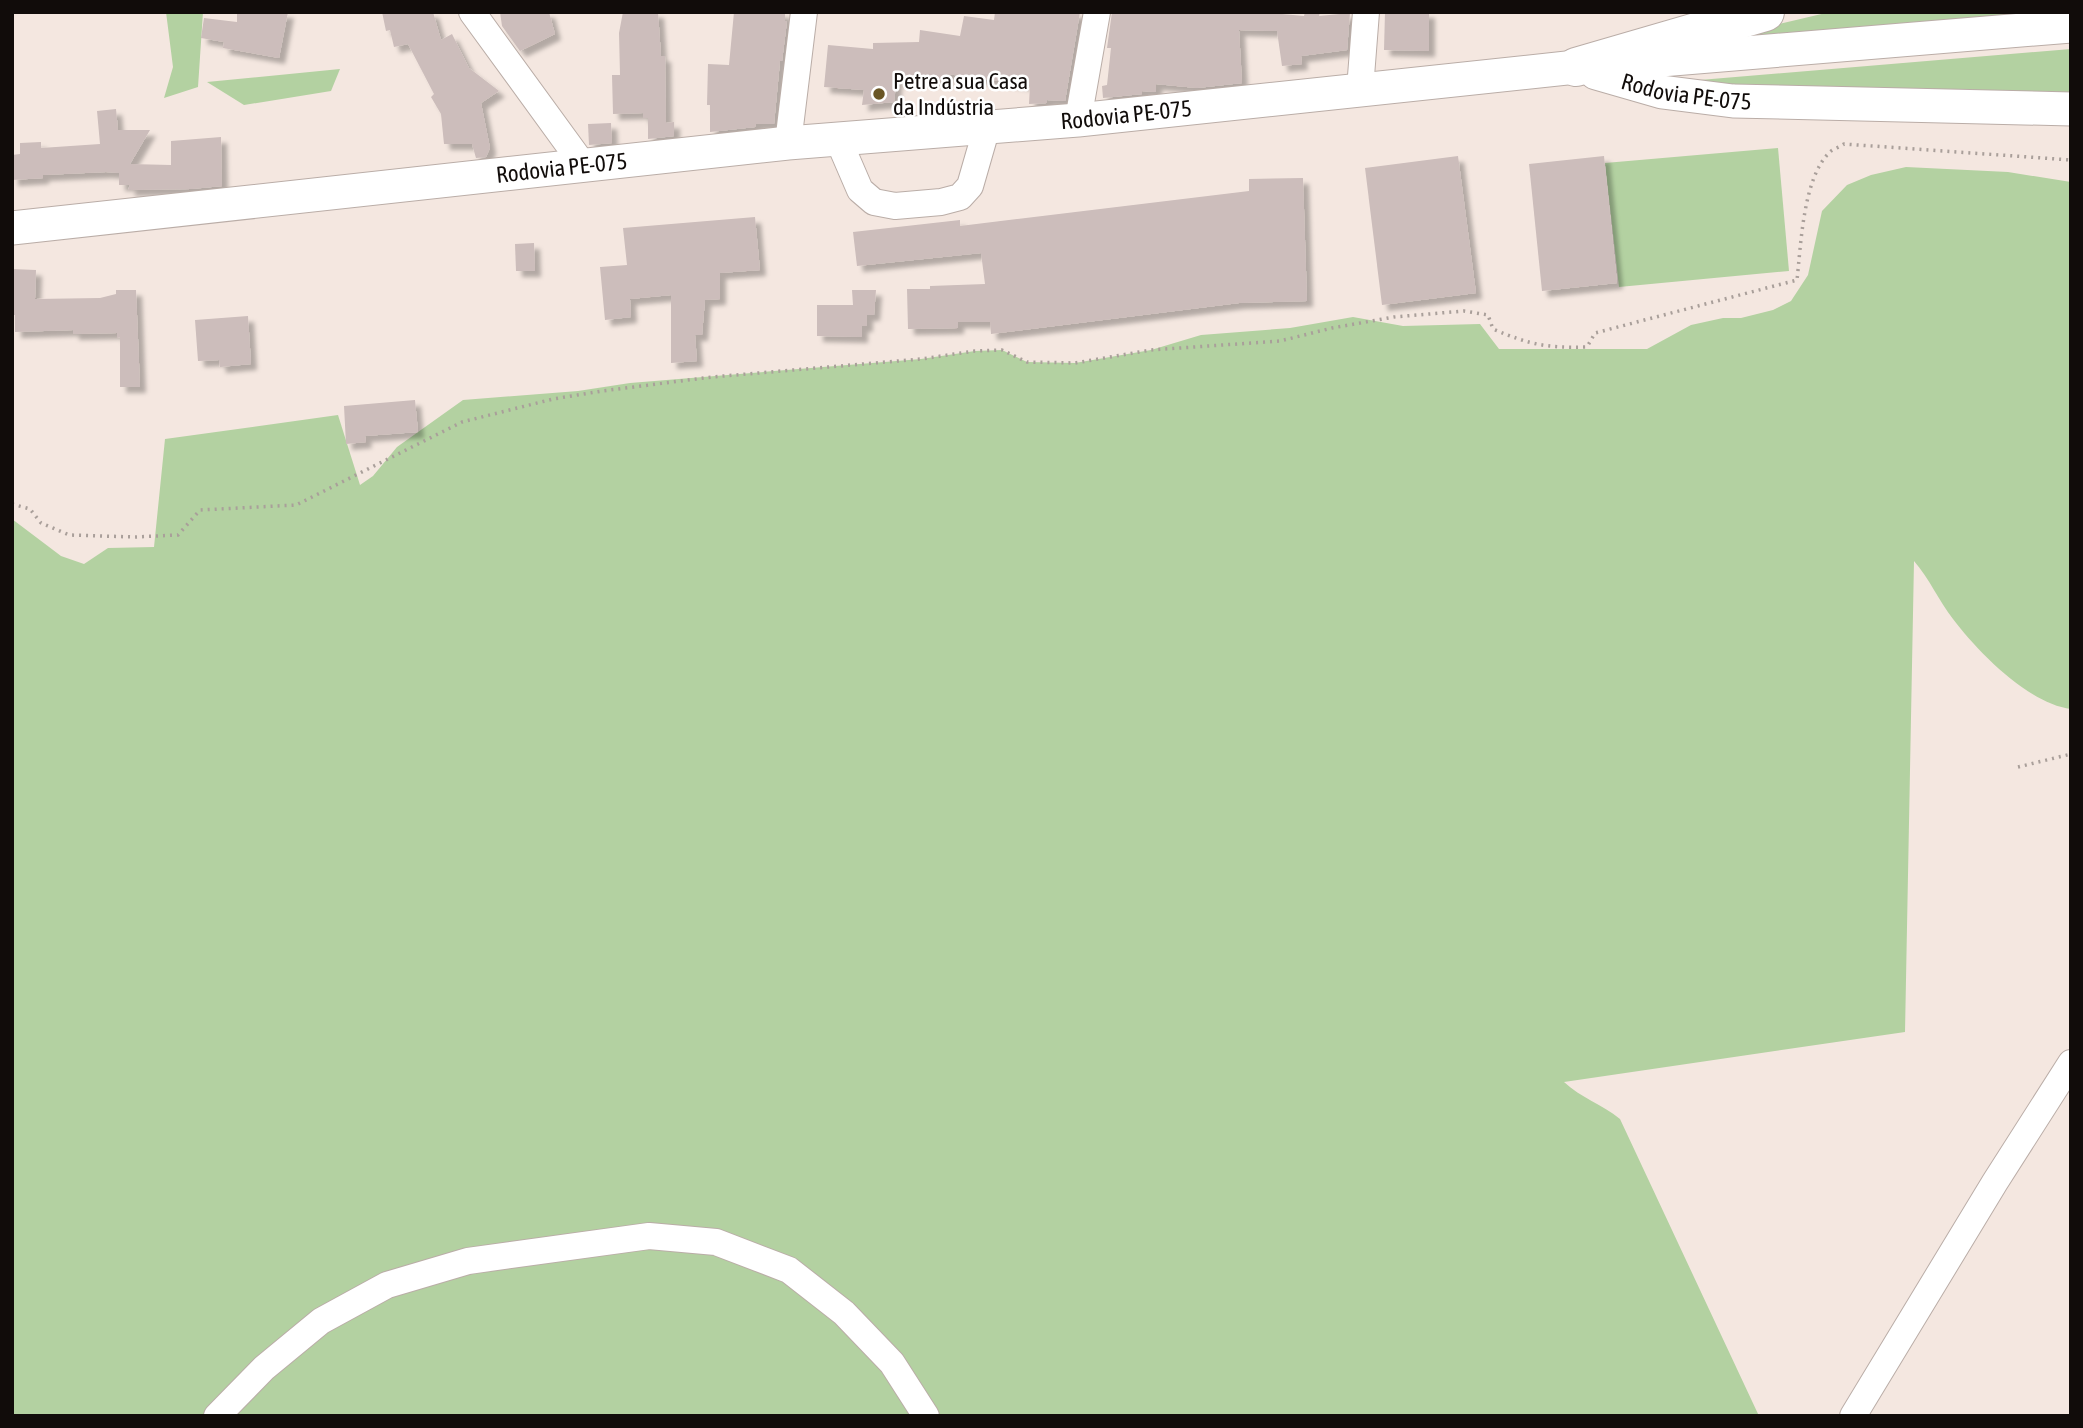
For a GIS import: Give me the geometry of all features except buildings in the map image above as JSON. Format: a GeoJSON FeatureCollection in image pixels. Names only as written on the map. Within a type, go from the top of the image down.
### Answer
{"type":"FeatureCollection","features":[{"type":"Feature","properties":{"kind":"highway"},"geometry":{"type":"LineString","coordinates":[[1576,67],[1765,12]]}},
{"type":"Feature","properties":{"kind":"main road"},"geometry":{"type":"LineString","coordinates":[[1576,67],[2071,26]]}},
{"type":"Feature","properties":{"kind":"main road","name":"Rodovia PE-075"},"geometry":{"type":"LineString","coordinates":[[12,228],[788,143],[1078,120],[1576,67],[1662,92],[1733,101],[2071,109]]}},
{"type":"Feature","properties":{"kind":"street"},"geometry":{"type":"LineString","coordinates":[[472,12],[584,166]]}},
{"type":"Feature","properties":{"kind":"street"},"geometry":{"type":"LineString","coordinates":[[788,143],[804,12]]}},
{"type":"Feature","properties":{"kind":"street"},"geometry":{"type":"LineString","coordinates":[[1078,120],[1097,12]]}},
{"type":"Feature","properties":{"kind":"street"},"geometry":{"type":"LineString","coordinates":[[1360,89],[1366,12]]}},
{"type":"Feature","properties":{"kind":"street"},"geometry":{"type":"LineString","coordinates":[[838,139],[860,190],[874,202],[895,206],[941,202],[960,197],[970,186],[987,127]]}},
{"type":"Feature","properties":{"kind":"street"},"geometry":{"type":"LineString","coordinates":[[1853,1416],[1995,1182],[2071,1063]]}},
{"type":"Feature","properties":{"kind":"street"},"geometry":{"type":"LineString","coordinates":[[217,1416],[264,1367],[321,1321],[387,1285],[468,1261],[649,1236],[716,1242],[789,1270],[844,1312],[892,1363],[926,1416]]}},
{"type":"Feature","properties":{"kind":"path"},"geometry":{"type":"LineString","coordinates":[[12,505],[30,509],[41,523],[69,535],[178,535],[200,510],[296,505],[463,422],[552,399],[712,377],[920,359],[975,351],[1002,350],[1027,362],[1075,363],[1152,350],[1280,341],[1394,317],[1464,311],[1488,315],[1493,329],[1525,342],[1553,348],[1587,347],[1595,333],[1797,280],[1805,206],[1815,177],[1829,153],[1844,144],[2071,160]]}},
{"type":"Feature","properties":{"kind":"path"},"geometry":{"type":"LineString","coordinates":[[2018,768],[2071,754]]}},
{"type":"Feature","properties":{"kind":"green space"},"geometry":{"type":"Polygon","coordinates":[[[166,12],[203,12],[198,87],[164,98],[173,67],[166,12]]]}},
{"type":"Feature","properties":{"kind":"green space"},"geometry":{"type":"Polygon","coordinates":[[[1830,12],[2071,12],[1691,45],[1830,12]]]}},
{"type":"Feature","properties":{"kind":"green space"},"geometry":{"type":"Polygon","coordinates":[[[2071,49],[2071,97],[1955,95],[1676,82],[2071,49]]]}},
{"type":"Feature","properties":{"kind":"green space"},"geometry":{"type":"Polygon","coordinates":[[[340,69],[331,91],[244,105],[207,82],[340,69]]]}},
{"type":"Feature","properties":{"kind":"green space"},"geometry":{"type":"Polygon","coordinates":[[[1778,148],[1789,271],[1619,287],[1605,163],[1778,148]]]}},
{"type":"Feature","properties":{"kind":"green space"},"geometry":{"type":"Polygon","coordinates":[[[1906,167],[2008,172],[2071,182],[2071,709],[2038,697],[1990,661],[1953,619],[1914,561],[1905,1032],[1564,1082],[1620,1119],[1759,1416],[12,1416],[12,519],[61,556],[84,564],[108,548],[154,547],[165,439],[338,415],[360,485],[373,476],[397,447],[463,400],[921,359],[975,351],[1002,350],[1027,362],[1075,363],[1151,350],[1201,335],[1290,328],[1353,317],[1403,326],[1480,324],[1499,349],[1647,349],[1691,325],[1723,318],[1741,318],[1773,310],[1791,301],[1808,275],[1822,211],[1847,185],[1871,175],[1906,167]]]}},
{"type":"Feature","properties":{"kind":"place","name":"Petre a sua Casa da Indústria"},"geometry":{"type":"Point","coordinates":[879,94]}}]}
